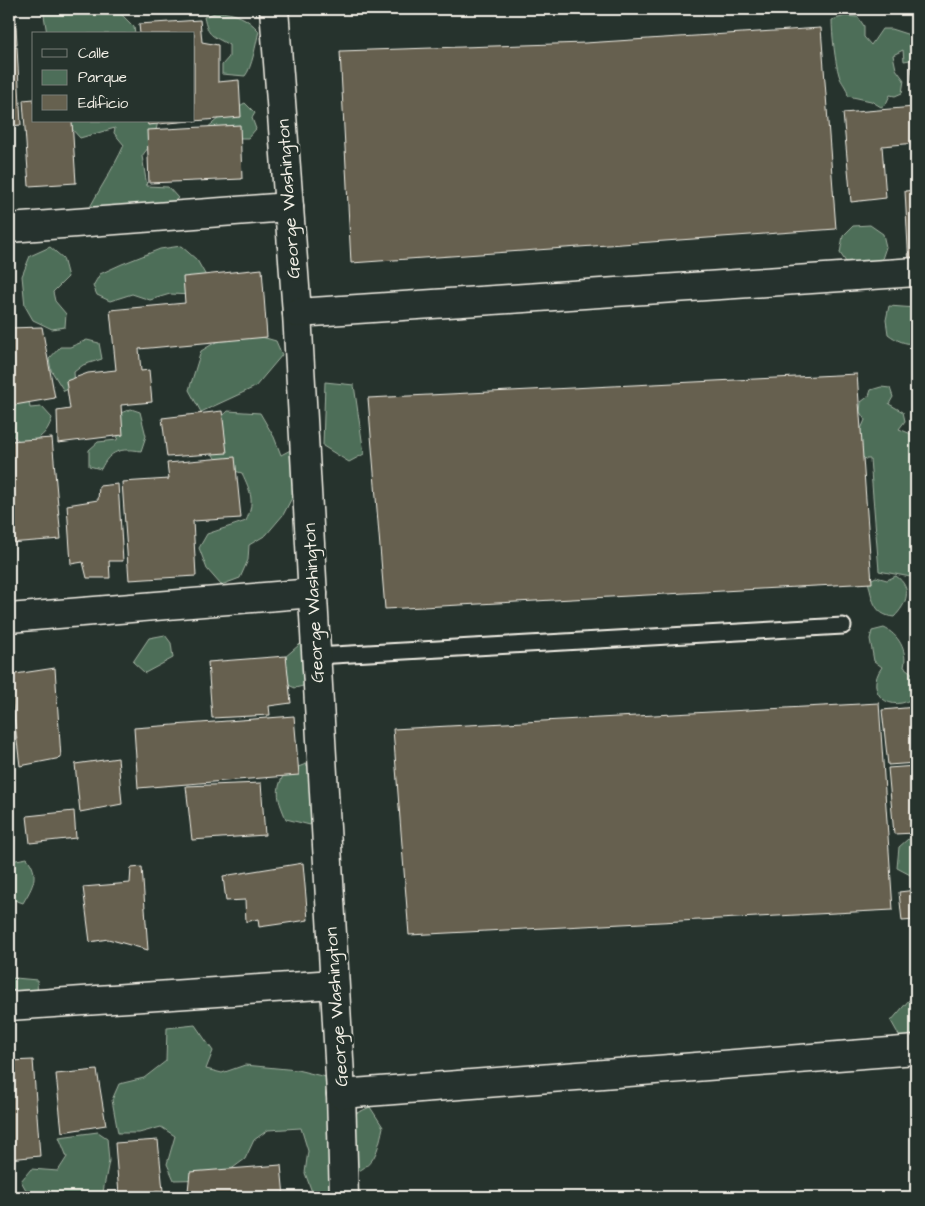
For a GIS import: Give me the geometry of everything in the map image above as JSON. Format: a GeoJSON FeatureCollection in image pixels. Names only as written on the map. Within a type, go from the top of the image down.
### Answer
{"type":"FeatureCollection","features":[{"type":"Feature","properties":{"kind":"street","name":"George Washington"},"geometry":{"type":"LineString","coordinates":[[274,9],[297,313],[334,984],[342,1094],[344,1197]]}},
{"type":"Feature","properties":{"kind":"street"},"geometry":{"type":"LineString","coordinates":[[9,228],[289,207]]}},
{"type":"Feature","properties":{"kind":"street"},"geometry":{"type":"LineString","coordinates":[[297,313],[916,272]]}},
{"type":"Feature","properties":{"kind":"street"},"geometry":{"type":"LineString","coordinates":[[9,618],[313,593]]}},
{"type":"Feature","properties":{"kind":"street"},"geometry":{"type":"LineString","coordinates":[[9,1006],[334,984]]}},
{"type":"Feature","properties":{"kind":"street"},"geometry":{"type":"LineString","coordinates":[[342,1094],[916,1050]]}},
{"type":"Feature","properties":{"kind":"lane"},"geometry":{"type":"LineString","coordinates":[[316,656],[843,626]]}},
{"type":"Feature","properties":{"kind":"green space"},"geometry":{"type":"Polygon","coordinates":[[[43,9],[116,9],[134,27],[135,32],[47,32],[43,9]]]}},
{"type":"Feature","properties":{"kind":"green space"},"geometry":{"type":"Polygon","coordinates":[[[217,12],[230,13],[240,17],[250,22],[259,31],[252,61],[245,76],[222,74],[222,65],[229,57],[229,45],[209,32],[204,17],[217,12]]]}},
{"type":"Feature","properties":{"kind":"green space"},"geometry":{"type":"Polygon","coordinates":[[[845,16],[858,17],[864,26],[864,37],[871,45],[882,29],[891,29],[916,37],[916,59],[904,61],[903,50],[893,55],[896,69],[904,80],[902,93],[895,96],[890,95],[886,104],[881,107],[871,101],[848,96],[840,78],[835,55],[832,20],[845,16]]]}},
{"type":"Feature","properties":{"kind":"green space"},"geometry":{"type":"Polygon","coordinates":[[[245,103],[255,113],[252,118],[256,129],[248,138],[233,138],[201,133],[225,113],[245,103]]]}},
{"type":"Feature","properties":{"kind":"green space"},"geometry":{"type":"Polygon","coordinates":[[[72,122],[158,122],[154,140],[142,156],[147,186],[168,187],[178,198],[157,217],[85,217],[124,145],[114,133],[115,128],[80,138],[71,128],[72,122]]]}},
{"type":"Feature","properties":{"kind":"green space"},"geometry":{"type":"Polygon","coordinates":[[[870,225],[883,234],[886,247],[881,262],[850,268],[840,253],[843,236],[853,226],[870,225]]]}},
{"type":"Feature","properties":{"kind":"green space"},"geometry":{"type":"Polygon","coordinates":[[[181,246],[197,260],[210,283],[193,295],[170,294],[150,300],[132,294],[110,301],[97,295],[93,286],[100,274],[160,249],[181,246]]]}},
{"type":"Feature","properties":{"kind":"green space"},"geometry":{"type":"Polygon","coordinates":[[[50,247],[63,258],[68,277],[53,292],[55,301],[66,314],[65,327],[52,329],[33,320],[25,306],[22,276],[30,256],[50,247]]]}},
{"type":"Feature","properties":{"kind":"green space"},"geometry":{"type":"Polygon","coordinates":[[[889,306],[916,308],[916,344],[901,342],[888,334],[886,320],[889,306]]]}},
{"type":"Feature","properties":{"kind":"green space"},"geometry":{"type":"Polygon","coordinates":[[[248,333],[276,341],[282,355],[255,387],[201,412],[189,390],[201,351],[229,334],[248,333]]]}},
{"type":"Feature","properties":{"kind":"green space"},"geometry":{"type":"Polygon","coordinates":[[[87,340],[99,343],[102,359],[83,365],[74,372],[75,386],[64,391],[51,370],[49,359],[60,347],[70,347],[87,340]]]}},
{"type":"Feature","properties":{"kind":"green space"},"geometry":{"type":"Polygon","coordinates":[[[325,382],[354,385],[364,454],[349,462],[323,446],[325,382]]]}},
{"type":"Feature","properties":{"kind":"green space"},"geometry":{"type":"Polygon","coordinates":[[[19,386],[28,394],[30,408],[42,407],[52,418],[48,428],[42,435],[24,445],[12,435],[9,387],[19,386]]]}},
{"type":"Feature","properties":{"kind":"green space"},"geometry":{"type":"Polygon","coordinates":[[[881,387],[890,388],[893,397],[889,404],[903,412],[905,421],[899,429],[916,436],[916,578],[879,571],[870,459],[865,459],[858,452],[857,438],[865,420],[860,412],[861,402],[869,396],[871,390],[881,387]]]}},
{"type":"Feature","properties":{"kind":"green space"},"geometry":{"type":"Polygon","coordinates":[[[131,409],[140,412],[146,436],[141,451],[122,450],[112,454],[101,469],[89,466],[89,450],[98,442],[117,440],[120,428],[118,414],[131,409]]]}},
{"type":"Feature","properties":{"kind":"green space"},"geometry":{"type":"Polygon","coordinates":[[[228,411],[260,413],[274,437],[281,455],[296,447],[319,461],[319,476],[293,496],[283,515],[266,535],[249,545],[248,560],[240,578],[221,585],[207,569],[199,548],[207,534],[246,521],[251,502],[250,492],[242,473],[220,464],[212,454],[208,440],[207,431],[228,411]]]}},
{"type":"Feature","properties":{"kind":"green space"},"geometry":{"type":"Polygon","coordinates":[[[896,576],[905,586],[906,596],[902,607],[894,617],[887,616],[878,609],[872,599],[868,581],[876,577],[887,580],[896,576]]]}},
{"type":"Feature","properties":{"kind":"green space"},"geometry":{"type":"Polygon","coordinates":[[[884,628],[898,639],[905,655],[904,667],[914,675],[916,696],[907,702],[897,704],[889,702],[882,699],[878,693],[877,677],[882,667],[874,661],[870,639],[872,631],[884,628]]]}},
{"type":"Feature","properties":{"kind":"green space"},"geometry":{"type":"Polygon","coordinates":[[[165,635],[171,643],[173,658],[145,673],[133,662],[149,638],[165,635]]]}},
{"type":"Feature","properties":{"kind":"green space"},"geometry":{"type":"Polygon","coordinates":[[[306,639],[311,684],[295,688],[282,682],[278,663],[306,639]]]}},
{"type":"Feature","properties":{"kind":"green space"},"geometry":{"type":"Polygon","coordinates":[[[306,764],[314,785],[314,810],[310,825],[286,819],[278,796],[279,785],[285,772],[306,764]]]}},
{"type":"Feature","properties":{"kind":"green space"},"geometry":{"type":"Polygon","coordinates":[[[908,839],[916,843],[916,878],[897,868],[899,847],[908,839]]]}},
{"type":"Feature","properties":{"kind":"green space"},"geometry":{"type":"Polygon","coordinates":[[[27,858],[33,870],[34,880],[23,903],[9,898],[9,866],[11,861],[27,858]]]}},
{"type":"Feature","properties":{"kind":"green space"},"geometry":{"type":"Polygon","coordinates":[[[9,979],[37,980],[38,1000],[9,1013],[9,979]]]}},
{"type":"Feature","properties":{"kind":"green space"},"geometry":{"type":"Polygon","coordinates":[[[916,997],[916,1058],[901,1039],[891,1021],[909,1000],[916,997]]]}},
{"type":"Feature","properties":{"kind":"green space"},"geometry":{"type":"Polygon","coordinates":[[[195,1025],[213,1051],[206,1069],[222,1073],[245,1065],[297,1070],[330,1078],[339,1121],[370,1107],[383,1127],[381,1138],[372,1160],[353,1174],[343,1178],[346,1197],[311,1197],[312,1192],[305,1173],[308,1151],[301,1128],[268,1130],[254,1140],[245,1159],[218,1179],[174,1180],[167,1164],[175,1136],[161,1127],[139,1133],[118,1133],[112,1100],[119,1084],[144,1078],[166,1061],[167,1028],[195,1025]]]}},
{"type":"Feature","properties":{"kind":"green space"},"geometry":{"type":"Polygon","coordinates":[[[98,1132],[107,1138],[109,1161],[102,1197],[30,1197],[21,1181],[31,1169],[58,1171],[67,1157],[59,1137],[98,1132]]]}},
{"type":"Feature","properties":{"kind":"building"},"geometry":{"type":"Polygon","coordinates":[[[9,9],[15,9],[17,44],[9,45],[9,9]]]}},
{"type":"Feature","properties":{"kind":"building"},"geometry":{"type":"Polygon","coordinates":[[[200,20],[202,42],[218,45],[218,82],[239,80],[241,117],[195,121],[195,32],[140,32],[139,24],[200,20]]]}},
{"type":"Feature","properties":{"kind":"building"},"geometry":{"type":"Polygon","coordinates":[[[821,28],[836,229],[351,263],[340,51],[585,43],[821,28]]]}},
{"type":"Feature","properties":{"kind":"building"},"geometry":{"type":"Polygon","coordinates":[[[910,45],[916,45],[916,84],[913,85],[910,45]]]}},
{"type":"Feature","properties":{"kind":"building"},"geometry":{"type":"Polygon","coordinates":[[[17,47],[21,125],[9,126],[9,48],[17,47]]]}},
{"type":"Feature","properties":{"kind":"building"},"geometry":{"type":"Polygon","coordinates":[[[32,99],[32,122],[72,122],[76,183],[29,186],[23,100],[32,99]]]}},
{"type":"Feature","properties":{"kind":"building"},"geometry":{"type":"Polygon","coordinates":[[[914,107],[916,143],[882,146],[886,198],[851,202],[843,113],[914,107]]]}},
{"type":"Feature","properties":{"kind":"building"},"geometry":{"type":"Polygon","coordinates":[[[147,122],[180,122],[148,125],[147,122]]]}},
{"type":"Feature","properties":{"kind":"building"},"geometry":{"type":"Polygon","coordinates":[[[240,125],[242,179],[149,183],[147,130],[240,125]]]}},
{"type":"Feature","properties":{"kind":"building"},"geometry":{"type":"Polygon","coordinates":[[[916,190],[916,266],[909,266],[905,191],[916,190]]]}},
{"type":"Feature","properties":{"kind":"building"},"geometry":{"type":"Polygon","coordinates":[[[262,269],[267,337],[139,349],[141,371],[149,370],[152,402],[121,405],[123,435],[58,443],[57,411],[70,409],[66,381],[88,373],[116,370],[110,310],[185,303],[183,277],[262,269]]]}},
{"type":"Feature","properties":{"kind":"building"},"geometry":{"type":"Polygon","coordinates":[[[42,327],[55,398],[9,406],[9,328],[42,327]]]}},
{"type":"Feature","properties":{"kind":"building"},"geometry":{"type":"Polygon","coordinates":[[[857,374],[872,583],[385,609],[368,398],[857,374]]]}},
{"type":"Feature","properties":{"kind":"building"},"geometry":{"type":"Polygon","coordinates":[[[222,411],[227,453],[167,457],[162,418],[222,411]]]}},
{"type":"Feature","properties":{"kind":"building"},"geometry":{"type":"Polygon","coordinates":[[[52,438],[61,539],[9,543],[9,441],[52,438]]]}},
{"type":"Feature","properties":{"kind":"building"},"geometry":{"type":"Polygon","coordinates":[[[235,457],[241,518],[193,521],[196,576],[129,580],[122,482],[169,479],[167,463],[235,457]]]}},
{"type":"Feature","properties":{"kind":"building"},"geometry":{"type":"Polygon","coordinates":[[[118,484],[123,561],[109,561],[110,578],[87,578],[83,562],[71,564],[67,505],[98,500],[99,486],[118,484]]]}},
{"type":"Feature","properties":{"kind":"building"},"geometry":{"type":"Polygon","coordinates":[[[286,656],[291,703],[269,706],[270,715],[212,718],[208,662],[286,656]]]}},
{"type":"Feature","properties":{"kind":"building"},"geometry":{"type":"Polygon","coordinates":[[[55,668],[61,758],[20,766],[9,675],[55,668]]]}},
{"type":"Feature","properties":{"kind":"building"},"geometry":{"type":"Polygon","coordinates":[[[879,703],[893,910],[409,935],[393,729],[879,703]]]}},
{"type":"Feature","properties":{"kind":"building"},"geometry":{"type":"Polygon","coordinates":[[[916,707],[916,763],[888,765],[882,710],[916,707]]]}},
{"type":"Feature","properties":{"kind":"building"},"geometry":{"type":"Polygon","coordinates":[[[294,716],[299,775],[138,788],[134,728],[294,716]]]}},
{"type":"Feature","properties":{"kind":"building"},"geometry":{"type":"Polygon","coordinates":[[[118,758],[122,804],[80,812],[75,764],[118,758]]]}},
{"type":"Feature","properties":{"kind":"building"},"geometry":{"type":"Polygon","coordinates":[[[916,766],[916,833],[894,834],[888,768],[916,766]]]}},
{"type":"Feature","properties":{"kind":"building"},"geometry":{"type":"Polygon","coordinates":[[[261,783],[265,835],[192,840],[186,786],[261,783]]]}},
{"type":"Feature","properties":{"kind":"building"},"geometry":{"type":"Polygon","coordinates":[[[74,811],[76,838],[30,843],[27,816],[74,811]]]}},
{"type":"Feature","properties":{"kind":"building"},"geometry":{"type":"Polygon","coordinates":[[[303,863],[308,920],[259,927],[258,919],[246,922],[245,900],[226,901],[223,876],[303,863]]]}},
{"type":"Feature","properties":{"kind":"building"},"geometry":{"type":"Polygon","coordinates":[[[142,867],[148,950],[108,939],[90,942],[83,887],[130,883],[131,868],[142,867]]]}},
{"type":"Feature","properties":{"kind":"building"},"geometry":{"type":"Polygon","coordinates":[[[916,890],[916,920],[902,921],[899,892],[916,890]]]}},
{"type":"Feature","properties":{"kind":"building"},"geometry":{"type":"Polygon","coordinates":[[[33,1060],[40,1156],[9,1159],[9,1061],[33,1060]]]}},
{"type":"Feature","properties":{"kind":"building"},"geometry":{"type":"Polygon","coordinates":[[[97,1070],[106,1125],[62,1132],[56,1074],[97,1070]]]}},
{"type":"Feature","properties":{"kind":"building"},"geometry":{"type":"Polygon","coordinates":[[[158,1140],[163,1191],[119,1195],[115,1143],[158,1140]]]}},
{"type":"Feature","properties":{"kind":"building"},"geometry":{"type":"Polygon","coordinates":[[[281,1165],[284,1197],[166,1197],[166,1195],[188,1191],[190,1172],[281,1165]]]}}]}
